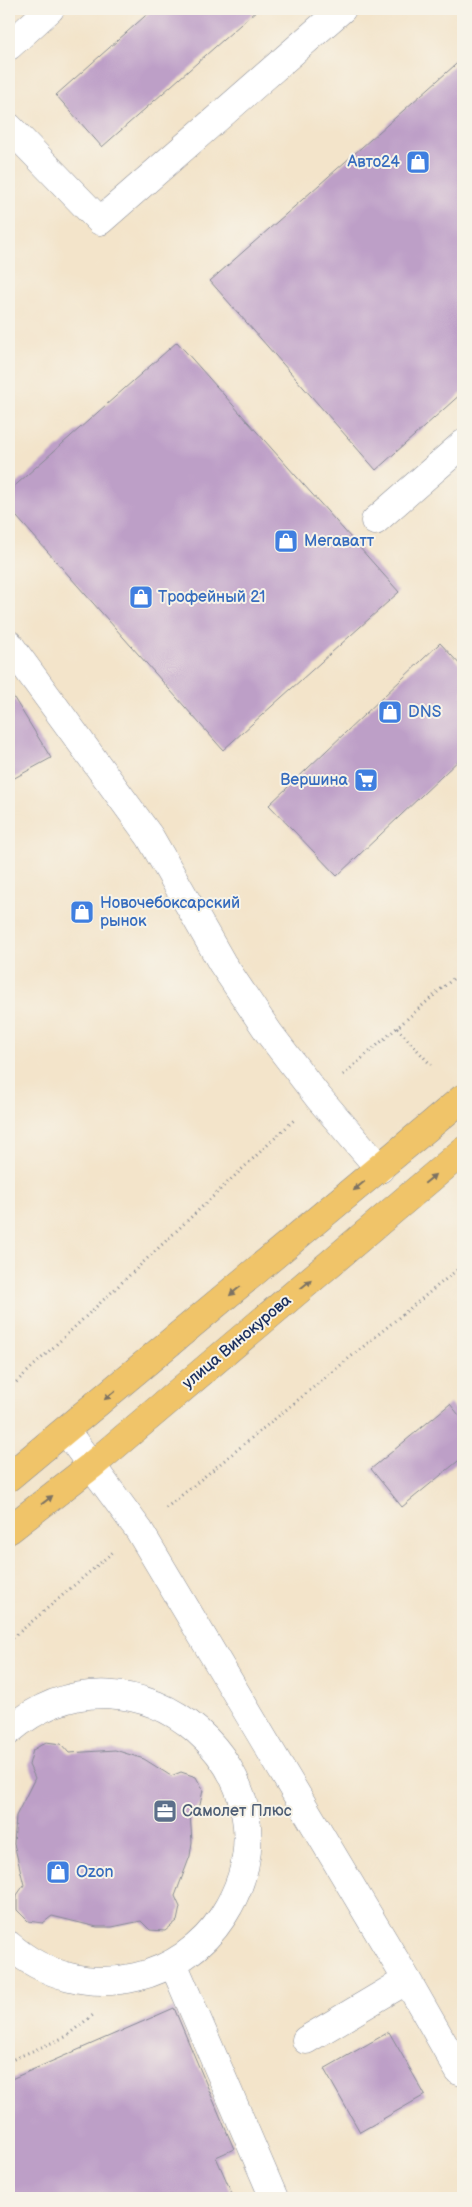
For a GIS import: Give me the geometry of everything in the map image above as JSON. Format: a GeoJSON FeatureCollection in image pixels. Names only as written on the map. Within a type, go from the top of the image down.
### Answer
{"type":"FeatureCollection","features":[{"type":"Feature","properties":{"kind":"main road"},"geometry":{"type":"LineString","coordinates":[[9,1477],[463,1098]]}},
{"type":"Feature","properties":{"kind":"main road","name":"улица Винокурова"},"geometry":{"type":"LineString","coordinates":[[9,1530],[91,1466],[463,1151]]}},
{"type":"Feature","properties":{"kind":"main road"},"geometry":{"type":"LineString","coordinates":[[380,1169],[407,1199]]}},
{"type":"Feature","properties":{"kind":"lane"},"geometry":{"type":"LineString","coordinates":[[9,46],[50,9]]}},
{"type":"Feature","properties":{"kind":"lane"},"geometry":{"type":"LineString","coordinates":[[9,127],[100,221],[342,9]]}},
{"type":"Feature","properties":{"kind":"lane"},"geometry":{"type":"LineString","coordinates":[[375,521],[463,444]]}},
{"type":"Feature","properties":{"kind":"lane"},"geometry":{"type":"LineString","coordinates":[[9,644],[150,838],[222,963],[269,1033],[318,1097],[380,1169]]}},
{"type":"Feature","properties":{"kind":"lane"},"geometry":{"type":"LineString","coordinates":[[66,1431],[139,1530],[407,1980],[458,2072]]}},
{"type":"Feature","properties":{"kind":"lane"},"geometry":{"type":"LineString","coordinates":[[9,1731],[22,1720],[47,1706],[75,1697],[104,1694],[133,1697],[160,1706],[186,1720],[208,1739],[226,1762],[238,1788],[246,1816],[247,1845],[243,1874],[233,1901],[217,1926],[197,1947],[173,1963],[148,1975],[122,1980],[95,1982],[68,1977],[42,1968],[9,1945]]}},
{"type":"Feature","properties":{"kind":"lane"},"geometry":{"type":"LineString","coordinates":[[173,1963],[274,2198]]}},
{"type":"Feature","properties":{"kind":"lane"},"geometry":{"type":"LineString","coordinates":[[306,2040],[407,1980]]}},
{"type":"Feature","properties":{"kind":"path"},"geometry":{"type":"LineString","coordinates":[[9,1389],[318,1097],[463,970]]}},
{"type":"Feature","properties":{"kind":"path"},"geometry":{"type":"LineString","coordinates":[[397,1028],[431,1064]]}},
{"type":"Feature","properties":{"kind":"path"},"geometry":{"type":"LineString","coordinates":[[9,1641],[139,1530],[463,1265]]}},
{"type":"Feature","properties":{"kind":"path"},"geometry":{"type":"LineString","coordinates":[[9,2061],[65,2037],[83,2025],[103,2006],[122,1980]]}},
{"type":"Feature","properties":{"kind":"building"},"geometry":{"type":"Polygon","coordinates":[[[153,9],[258,9],[102,147],[56,95],[153,9]]]}},
{"type":"Feature","properties":{"kind":"building"},"geometry":{"type":"Polygon","coordinates":[[[463,58],[463,392],[376,470],[210,281],[463,58]]]}},
{"type":"Feature","properties":{"kind":"building"},"geometry":{"type":"Polygon","coordinates":[[[177,342],[399,592],[223,750],[9,508],[9,491],[177,342]]]}},
{"type":"Feature","properties":{"kind":"building","name":"Вершина"},"geometry":{"type":"Polygon","coordinates":[[[440,643],[463,668],[463,756],[337,876],[269,805],[440,643]]]}},
{"type":"Feature","properties":{"kind":"building"},"geometry":{"type":"Polygon","coordinates":[[[9,690],[51,758],[9,781],[9,690]]]}},
{"type":"Feature","properties":{"kind":"building"},"geometry":{"type":"Polygon","coordinates":[[[450,1404],[463,1420],[463,1457],[402,1507],[371,1469],[450,1404]]]}},
{"type":"Feature","properties":{"kind":"building"},"geometry":{"type":"Polygon","coordinates":[[[46,1742],[61,1744],[69,1753],[115,1750],[144,1759],[171,1776],[181,1772],[196,1777],[203,1790],[200,1805],[190,1813],[192,1842],[190,1856],[175,1896],[180,1907],[177,1921],[165,1931],[150,1930],[141,1921],[112,1927],[97,1927],[52,1916],[43,1923],[28,1921],[17,1910],[17,1895],[24,1885],[14,1844],[16,1816],[35,1778],[29,1765],[33,1750],[46,1742]]]}},
{"type":"Feature","properties":{"kind":"building"},"geometry":{"type":"Polygon","coordinates":[[[174,2008],[234,2149],[216,2157],[234,2198],[9,2198],[9,2080],[174,2008]]]}},
{"type":"Feature","properties":{"kind":"building"},"geometry":{"type":"Polygon","coordinates":[[[389,2032],[425,2095],[360,2132],[324,2069],[389,2032]]]}},
{"type":"Feature","properties":{"kind":"place","name":"Авто24"},"geometry":{"type":"Point","coordinates":[418,162]}},
{"type":"Feature","properties":{"kind":"place","name":"Мегаватт"},"geometry":{"type":"Point","coordinates":[286,541]}},
{"type":"Feature","properties":{"kind":"place","name":"Трофейный 21"},"geometry":{"type":"Point","coordinates":[141,597]}},
{"type":"Feature","properties":{"kind":"place","name":"DNS"},"geometry":{"type":"Point","coordinates":[390,712]}},
{"type":"Feature","properties":{"kind":"place","name":"Вершина"},"geometry":{"type":"Point","coordinates":[366,780]}},
{"type":"Feature","properties":{"kind":"place","name":"Новочебоксарский рынок"},"geometry":{"type":"Point","coordinates":[82,912]}},
{"type":"Feature","properties":{"kind":"place","name":"Самолет Плюс"},"geometry":{"type":"Point","coordinates":[165,1811]}},
{"type":"Feature","properties":{"kind":"place","name":"Ozon"},"geometry":{"type":"Point","coordinates":[58,1872]}}]}
